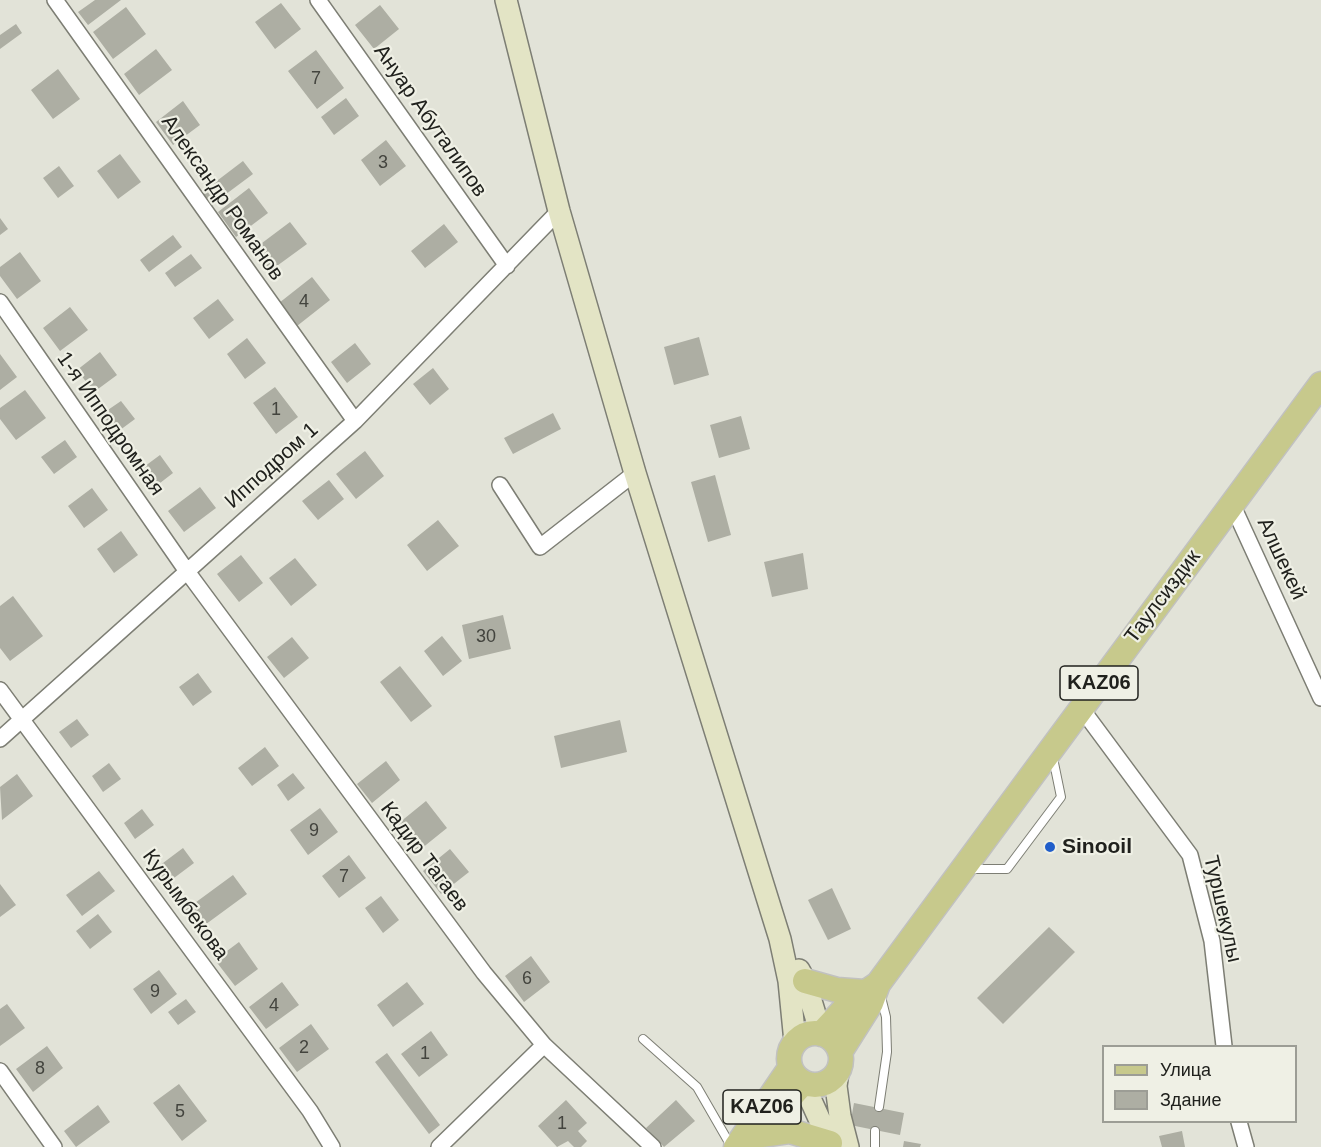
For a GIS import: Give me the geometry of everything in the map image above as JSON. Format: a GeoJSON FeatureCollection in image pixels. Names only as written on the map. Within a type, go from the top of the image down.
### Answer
{"type":"FeatureCollection","features":[{"type":"Feature","properties":{"kind":"main road"},"geometry":{"type":"LineString","coordinates":[[506,0],[559,211],[635,473],[780,939],[789,981],[795,1042]]}},
{"type":"Feature","properties":{"kind":"main road","name":"Таулсиздик"},"geometry":{"type":"LineString","coordinates":[[821,1034],[850,1003],[871,988],[962,869],[1321,384]]}},
{"type":"Feature","properties":{"kind":"main road"},"geometry":{"type":"LineString","coordinates":[[780,939],[805,981],[821,1034]]}},
{"type":"Feature","properties":{"kind":"main road"},"geometry":{"type":"LineString","coordinates":[[805,981],[837,990],[871,988]]}},
{"type":"Feature","properties":{"kind":"main road","name":"Таулсиздик"},"geometry":{"type":"LineString","coordinates":[[839,1062],[871,1002],[871,988]]}},
{"type":"Feature","properties":{"kind":"main road"},"geometry":{"type":"LineString","coordinates":[[807,1034],[821,1034],[833,1040],[839,1062],[836,1086],[840,1116],[836,1146],[797,1075],[789,1054],[795,1042],[807,1034]]}},
{"type":"Feature","properties":{"kind":"main road"},"geometry":{"type":"LineString","coordinates":[[797,1075],[822,1084],[839,1062]]}},
{"type":"Feature","properties":{"kind":"main road","name":"KAZ06"},"geometry":{"type":"LineString","coordinates":[[740,1144],[797,1075]]}},
{"type":"Feature","properties":{"kind":"main road"},"geometry":{"type":"LineString","coordinates":[[740,1144],[790,1131],[836,1146]]}},
{"type":"Feature","properties":{"kind":"street","name":"Александр Романов"},"geometry":{"type":"LineString","coordinates":[[55,0],[355,421]]}},
{"type":"Feature","properties":{"kind":"street","name":"Ануар Абуталипов"},"geometry":{"type":"LineString","coordinates":[[318,0],[507,266]]}},
{"type":"Feature","properties":{"kind":"street","name":"Ипподром 1"},"geometry":{"type":"LineString","coordinates":[[0,739],[355,421],[559,211]]}},
{"type":"Feature","properties":{"kind":"street","name":"1-я Ипподромная"},"geometry":{"type":"LineString","coordinates":[[0,302],[186,570]]}},
{"type":"Feature","properties":{"kind":"street"},"geometry":{"type":"LineString","coordinates":[[500,485],[540,547],[635,473]]}},
{"type":"Feature","properties":{"kind":"street","name":"Алшекей"},"geometry":{"type":"LineString","coordinates":[[1232,504],[1321,698]]}},
{"type":"Feature","properties":{"kind":"street","name":"Кадир Тагаев"},"geometry":{"type":"LineString","coordinates":[[186,570],[484,973],[544,1045],[652,1147]]}},
{"type":"Feature","properties":{"kind":"street","name":"Курымбекова"},"geometry":{"type":"LineString","coordinates":[[0,690],[310,1110],[332,1147]]}},
{"type":"Feature","properties":{"kind":"street","name":"Туршекулы"},"geometry":{"type":"LineString","coordinates":[[1081,708],[1190,855],[1212,942],[1224,1045]]}},
{"type":"Feature","properties":{"kind":"street"},"geometry":{"type":"LineString","coordinates":[[439,1147],[544,1045]]}},
{"type":"Feature","properties":{"kind":"street"},"geometry":{"type":"LineString","coordinates":[[0,1071],[54,1147]]}},
{"type":"Feature","properties":{"kind":"street"},"geometry":{"type":"LineString","coordinates":[[1239,1123],[1246,1147]]}},
{"type":"Feature","properties":{"kind":"lane"},"geometry":{"type":"LineString","coordinates":[[962,869],[1007,869],[1061,797],[1050,749]]}},
{"type":"Feature","properties":{"kind":"lane"},"geometry":{"type":"LineString","coordinates":[[871,988],[886,1017],[887,1052],[879,1107]]}},
{"type":"Feature","properties":{"kind":"lane"},"geometry":{"type":"LineString","coordinates":[[643,1039],[697,1088],[740,1144]]}},
{"type":"Feature","properties":{"kind":"lane"},"geometry":{"type":"LineString","coordinates":[[874,1147],[875,1131]]}},
{"type":"Feature","properties":{"kind":"building"},"geometry":{"type":"Polygon","coordinates":[[[95,0],[121,0],[88,25],[78,12],[95,0]]]}},
{"type":"Feature","properties":{"kind":"building"},"geometry":{"type":"Polygon","coordinates":[[[281,3],[301,29],[275,49],[255,22],[281,3]]]}},
{"type":"Feature","properties":{"kind":"building"},"geometry":{"type":"Polygon","coordinates":[[[380,5],[399,29],[374,49],[355,25],[380,5]]]}},
{"type":"Feature","properties":{"kind":"building"},"geometry":{"type":"Polygon","coordinates":[[[126,7],[146,34],[113,59],[93,32],[126,7]]]}},
{"type":"Feature","properties":{"kind":"building"},"geometry":{"type":"Polygon","coordinates":[[[16,24],[22,33],[0,49],[0,35],[16,24]]]}},
{"type":"Feature","properties":{"kind":"building"},"geometry":{"type":"Polygon","coordinates":[[[156,49],[172,70],[139,95],[124,74],[156,49]]]}},
{"type":"Feature","properties":{"kind":"building"},"geometry":{"type":"Polygon","coordinates":[[[316,50],[344,88],[317,109],[288,71],[316,50]]]}},
{"type":"Feature","properties":{"kind":"building"},"geometry":{"type":"Polygon","coordinates":[[[58,69],[80,99],[53,119],[31,90],[58,69]]]}},
{"type":"Feature","properties":{"kind":"building"},"geometry":{"type":"Polygon","coordinates":[[[346,98],[359,116],[334,135],[321,117],[346,98]]]}},
{"type":"Feature","properties":{"kind":"building"},"geometry":{"type":"Polygon","coordinates":[[[183,101],[200,125],[173,145],[156,122],[183,101]]]}},
{"type":"Feature","properties":{"kind":"building"},"geometry":{"type":"Polygon","coordinates":[[[386,140],[406,166],[380,186],[361,160],[386,140]]]}},
{"type":"Feature","properties":{"kind":"building"},"geometry":{"type":"Polygon","coordinates":[[[120,154],[141,182],[118,199],[97,171],[120,154]]]}},
{"type":"Feature","properties":{"kind":"building"},"geometry":{"type":"Polygon","coordinates":[[[243,161],[253,174],[210,206],[201,193],[243,161]]]}},
{"type":"Feature","properties":{"kind":"building"},"geometry":{"type":"Polygon","coordinates":[[[59,166],[74,186],[58,198],[43,178],[59,166]]]}},
{"type":"Feature","properties":{"kind":"building"},"geometry":{"type":"Polygon","coordinates":[[[249,188],[268,213],[236,237],[218,212],[249,188]]]}},
{"type":"Feature","properties":{"kind":"building"},"geometry":{"type":"Polygon","coordinates":[[[0,218],[8,229],[0,235],[0,218]]]}},
{"type":"Feature","properties":{"kind":"building"},"geometry":{"type":"Polygon","coordinates":[[[290,222],[307,244],[270,271],[254,249],[290,222]]]}},
{"type":"Feature","properties":{"kind":"building"},"geometry":{"type":"Polygon","coordinates":[[[444,224],[458,242],[425,268],[411,251],[444,224]]]}},
{"type":"Feature","properties":{"kind":"building"},"geometry":{"type":"Polygon","coordinates":[[[173,235],[182,247],[149,272],[140,260],[173,235]]]}},
{"type":"Feature","properties":{"kind":"building"},"geometry":{"type":"Polygon","coordinates":[[[20,252],[41,281],[17,299],[0,276],[0,267],[20,252]]]}},
{"type":"Feature","properties":{"kind":"building"},"geometry":{"type":"Polygon","coordinates":[[[191,254],[202,268],[175,287],[165,273],[191,254]]]}},
{"type":"Feature","properties":{"kind":"building"},"geometry":{"type":"Polygon","coordinates":[[[312,277],[330,300],[297,326],[279,303],[312,277]]]}},
{"type":"Feature","properties":{"kind":"building"},"geometry":{"type":"Polygon","coordinates":[[[218,299],[234,320],[209,339],[193,318],[218,299]]]}},
{"type":"Feature","properties":{"kind":"building"},"geometry":{"type":"Polygon","coordinates":[[[70,307],[88,330],[60,351],[43,328],[70,307]]]}},
{"type":"Feature","properties":{"kind":"building"},"geometry":{"type":"Polygon","coordinates":[[[699,337],[709,375],[674,385],[664,347],[699,337]]]}},
{"type":"Feature","properties":{"kind":"building"},"geometry":{"type":"Polygon","coordinates":[[[247,338],[266,363],[245,379],[227,354],[247,338]]]}},
{"type":"Feature","properties":{"kind":"building"},"geometry":{"type":"Polygon","coordinates":[[[355,343],[371,364],[347,383],[331,362],[355,343]]]}},
{"type":"Feature","properties":{"kind":"building"},"geometry":{"type":"Polygon","coordinates":[[[100,352],[117,375],[94,392],[77,370],[100,352]]]}},
{"type":"Feature","properties":{"kind":"building"},"geometry":{"type":"Polygon","coordinates":[[[0,354],[17,377],[0,390],[0,354]]]}},
{"type":"Feature","properties":{"kind":"building"},"geometry":{"type":"Polygon","coordinates":[[[433,368],[449,389],[430,405],[413,384],[433,368]]]}},
{"type":"Feature","properties":{"kind":"building"},"geometry":{"type":"Polygon","coordinates":[[[275,387],[298,417],[276,434],[253,403],[275,387]]]}},
{"type":"Feature","properties":{"kind":"building"},"geometry":{"type":"Polygon","coordinates":[[[25,390],[46,418],[16,440],[0,419],[0,408],[25,390]]]}},
{"type":"Feature","properties":{"kind":"building"},"geometry":{"type":"Polygon","coordinates":[[[121,401],[135,419],[116,433],[102,414],[121,401]]]}},
{"type":"Feature","properties":{"kind":"building"},"geometry":{"type":"Polygon","coordinates":[[[553,413],[561,429],[513,454],[504,438],[553,413]]]}},
{"type":"Feature","properties":{"kind":"building"},"geometry":{"type":"Polygon","coordinates":[[[741,416],[750,449],[719,458],[710,425],[741,416]]]}},
{"type":"Feature","properties":{"kind":"building"},"geometry":{"type":"Polygon","coordinates":[[[65,440],[77,457],[54,474],[41,457],[65,440]]]}},
{"type":"Feature","properties":{"kind":"building"},"geometry":{"type":"Polygon","coordinates":[[[365,451],[384,476],[356,499],[336,474],[365,451]]]}},
{"type":"Feature","properties":{"kind":"building"},"geometry":{"type":"Polygon","coordinates":[[[160,455],[173,473],[151,490],[137,472],[160,455]]]}},
{"type":"Feature","properties":{"kind":"building"},"geometry":{"type":"Polygon","coordinates":[[[715,475],[731,535],[708,542],[691,482],[715,475]]]}},
{"type":"Feature","properties":{"kind":"building"},"geometry":{"type":"Polygon","coordinates":[[[329,480],[344,499],[318,520],[302,501],[329,480]]]}},
{"type":"Feature","properties":{"kind":"building"},"geometry":{"type":"Polygon","coordinates":[[[200,487],[216,508],[184,532],[168,511],[200,487]]]}},
{"type":"Feature","properties":{"kind":"building"},"geometry":{"type":"Polygon","coordinates":[[[92,488],[108,510],[84,528],[68,506],[92,488]]]}},
{"type":"Feature","properties":{"kind":"building"},"geometry":{"type":"Polygon","coordinates":[[[438,520],[459,546],[427,571],[407,545],[438,520]]]}},
{"type":"Feature","properties":{"kind":"building"},"geometry":{"type":"Polygon","coordinates":[[[121,531],[138,555],[114,573],[97,549],[121,531]]]}},
{"type":"Feature","properties":{"kind":"building"},"geometry":{"type":"Polygon","coordinates":[[[803,553],[808,589],[772,597],[764,562],[803,553]]]}},
{"type":"Feature","properties":{"kind":"building"},"geometry":{"type":"Polygon","coordinates":[[[241,555],[263,583],[239,602],[217,574],[241,555]]]}},
{"type":"Feature","properties":{"kind":"building"},"geometry":{"type":"Polygon","coordinates":[[[295,558],[317,585],[291,606],[269,578],[295,558]]]}},
{"type":"Feature","properties":{"kind":"building"},"geometry":{"type":"Polygon","coordinates":[[[13,596],[43,636],[10,661],[0,648],[0,606],[13,596]]]}},
{"type":"Feature","properties":{"kind":"building"},"geometry":{"type":"Polygon","coordinates":[[[503,615],[511,649],[469,659],[462,625],[503,615]]]}},
{"type":"Feature","properties":{"kind":"building"},"geometry":{"type":"Polygon","coordinates":[[[442,636],[462,661],[443,676],[424,651],[442,636]]]}},
{"type":"Feature","properties":{"kind":"building"},"geometry":{"type":"Polygon","coordinates":[[[292,637],[309,658],[284,678],[267,657],[292,637]]]}},
{"type":"Feature","properties":{"kind":"building"},"geometry":{"type":"Polygon","coordinates":[[[400,666],[432,706],[411,722],[380,682],[400,666]]]}},
{"type":"Feature","properties":{"kind":"building"},"geometry":{"type":"Polygon","coordinates":[[[198,673],[212,692],[193,706],[179,687],[198,673]]]}},
{"type":"Feature","properties":{"kind":"building"},"geometry":{"type":"Polygon","coordinates":[[[77,719],[89,735],[71,748],[59,732],[77,719]]]}},
{"type":"Feature","properties":{"kind":"building"},"geometry":{"type":"Polygon","coordinates":[[[620,720],[627,752],[561,768],[554,736],[620,720]]]}},
{"type":"Feature","properties":{"kind":"building"},"geometry":{"type":"Polygon","coordinates":[[[265,747],[279,766],[252,786],[238,768],[265,747]]]}},
{"type":"Feature","properties":{"kind":"building"},"geometry":{"type":"Polygon","coordinates":[[[386,761],[400,780],[372,803],[357,784],[386,761]]]}},
{"type":"Feature","properties":{"kind":"building"},"geometry":{"type":"Polygon","coordinates":[[[109,763],[121,779],[103,792],[92,776],[109,763]]]}},
{"type":"Feature","properties":{"kind":"building"},"geometry":{"type":"Polygon","coordinates":[[[293,773],[305,788],[288,801],[277,785],[293,773]]]}},
{"type":"Feature","properties":{"kind":"building"},"geometry":{"type":"Polygon","coordinates":[[[17,774],[33,796],[2,820],[0,787],[17,774]]]}},
{"type":"Feature","properties":{"kind":"building"},"geometry":{"type":"Polygon","coordinates":[[[426,801],[447,828],[416,853],[394,827],[426,801]]]}},
{"type":"Feature","properties":{"kind":"building"},"geometry":{"type":"Polygon","coordinates":[[[320,808],[338,832],[308,855],[290,830],[320,808]]]}},
{"type":"Feature","properties":{"kind":"building"},"geometry":{"type":"Polygon","coordinates":[[[142,809],[154,825],[135,839],[124,823],[142,809]]]}},
{"type":"Feature","properties":{"kind":"building"},"geometry":{"type":"Polygon","coordinates":[[[183,848],[194,863],[166,884],[155,869],[183,848]]]}},
{"type":"Feature","properties":{"kind":"building"},"geometry":{"type":"Polygon","coordinates":[[[450,849],[469,872],[441,894],[423,871],[450,849]]]}},
{"type":"Feature","properties":{"kind":"building"},"geometry":{"type":"Polygon","coordinates":[[[349,855],[366,878],[339,898],[322,876],[349,855]]]}},
{"type":"Feature","properties":{"kind":"building"},"geometry":{"type":"Polygon","coordinates":[[[99,871],[115,891],[82,916],[66,895],[99,871]]]}},
{"type":"Feature","properties":{"kind":"building"},"geometry":{"type":"Polygon","coordinates":[[[233,875],[247,894],[198,930],[184,911],[233,875]]]}},
{"type":"Feature","properties":{"kind":"building"},"geometry":{"type":"Polygon","coordinates":[[[0,884],[16,905],[0,917],[0,884]]]}},
{"type":"Feature","properties":{"kind":"building"},"geometry":{"type":"Polygon","coordinates":[[[832,888],[851,929],[828,940],[808,900],[832,888]]]}},
{"type":"Feature","properties":{"kind":"building"},"geometry":{"type":"Polygon","coordinates":[[[381,896],[399,920],[383,933],[365,908],[381,896]]]}},
{"type":"Feature","properties":{"kind":"building"},"geometry":{"type":"Polygon","coordinates":[[[98,914],[112,932],[90,949],[76,931],[98,914]]]}},
{"type":"Feature","properties":{"kind":"building"},"geometry":{"type":"Polygon","coordinates":[[[1049,927],[1075,952],[1003,1024],[977,998],[1049,927]]]}},
{"type":"Feature","properties":{"kind":"building"},"geometry":{"type":"Polygon","coordinates":[[[239,942],[258,969],[235,986],[215,960],[239,942]]]}},
{"type":"Feature","properties":{"kind":"building"},"geometry":{"type":"Polygon","coordinates":[[[531,956],[550,982],[524,1002],[505,976],[531,956]]]}},
{"type":"Feature","properties":{"kind":"building"},"geometry":{"type":"Polygon","coordinates":[[[159,970],[177,994],[151,1014],[133,989],[159,970]]]}},
{"type":"Feature","properties":{"kind":"building"},"geometry":{"type":"Polygon","coordinates":[[[282,982],[299,1005],[266,1029],[249,1007],[282,982]]]}},
{"type":"Feature","properties":{"kind":"building"},"geometry":{"type":"Polygon","coordinates":[[[407,982],[424,1004],[393,1027],[377,1005],[407,982]]]}},
{"type":"Feature","properties":{"kind":"building"},"geometry":{"type":"Polygon","coordinates":[[[186,999],[196,1012],[178,1025],[168,1012],[186,999]]]}},
{"type":"Feature","properties":{"kind":"building"},"geometry":{"type":"Polygon","coordinates":[[[7,1004],[25,1028],[0,1046],[0,1009],[7,1004]]]}},
{"type":"Feature","properties":{"kind":"building"},"geometry":{"type":"Polygon","coordinates":[[[311,1024],[329,1049],[297,1072],[279,1048],[311,1024]]]}},
{"type":"Feature","properties":{"kind":"building"},"geometry":{"type":"Polygon","coordinates":[[[431,1031],[448,1055],[419,1077],[401,1054],[431,1031]]]}},
{"type":"Feature","properties":{"kind":"building"},"geometry":{"type":"Polygon","coordinates":[[[47,1046],[63,1068],[33,1092],[16,1069],[47,1046]]]}},
{"type":"Feature","properties":{"kind":"building"},"geometry":{"type":"Polygon","coordinates":[[[387,1053],[440,1125],[429,1134],[375,1062],[387,1053]]]}},
{"type":"Feature","properties":{"kind":"building"},"geometry":{"type":"Polygon","coordinates":[[[179,1084],[207,1121],[182,1141],[153,1103],[179,1084]]]}},
{"type":"Feature","properties":{"kind":"building"},"geometry":{"type":"Polygon","coordinates":[[[566,1100],[587,1123],[578,1131],[587,1141],[581,1147],[574,1147],[568,1141],[557,1147],[538,1126],[566,1100]]]}},
{"type":"Feature","properties":{"kind":"building"},"geometry":{"type":"Polygon","coordinates":[[[676,1100],[695,1121],[664,1147],[646,1128],[676,1100]]]}},
{"type":"Feature","properties":{"kind":"building"},"geometry":{"type":"Polygon","coordinates":[[[854,1103],[904,1113],[900,1135],[850,1125],[854,1103]]]}},
{"type":"Feature","properties":{"kind":"building"},"geometry":{"type":"Polygon","coordinates":[[[98,1105],[110,1122],[76,1147],[64,1131],[98,1105]]]}},
{"type":"Feature","properties":{"kind":"building"},"geometry":{"type":"Polygon","coordinates":[[[1182,1131],[1185,1147],[1162,1147],[1159,1136],[1182,1131]]]}},
{"type":"Feature","properties":{"kind":"building"},"geometry":{"type":"Polygon","coordinates":[[[904,1141],[921,1144],[920,1147],[903,1147],[904,1141]]]}},
{"type":"Feature","properties":{"kind":"place","name":"Sinooil"},"geometry":{"type":"Point","coordinates":[1050,847]}}]}
